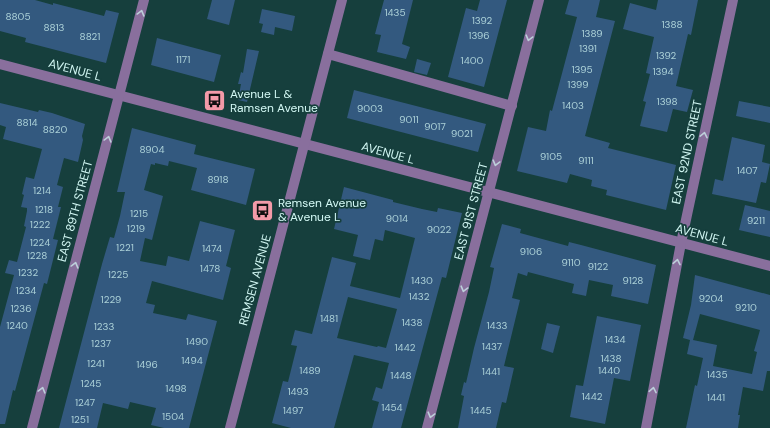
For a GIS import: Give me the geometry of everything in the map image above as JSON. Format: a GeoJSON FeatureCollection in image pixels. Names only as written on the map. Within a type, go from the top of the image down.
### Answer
{"type":"FeatureCollection","features":[{"type":"Feature","properties":{"kind":"street","name":"EAST 89TH STREET"},"geometry":{"type":"LineString","coordinates":[[32,428],[144,0]]}},
{"type":"Feature","properties":{"kind":"street","name":"REMSEN AVENUE"},"geometry":{"type":"LineString","coordinates":[[230,428],[342,0]]}},
{"type":"Feature","properties":{"kind":"street","name":"EAST 91ST STREET"},"geometry":{"type":"LineString","coordinates":[[427,428],[539,0]]}},
{"type":"Feature","properties":{"kind":"street","name":"EAST 92ND STREET"},"geometry":{"type":"LineString","coordinates":[[646,428],[681,243],[733,0]]}},
{"type":"Feature","properties":{"kind":"street"},"geometry":{"type":"LineString","coordinates":[[328,54],[512,106]]}},
{"type":"Feature","properties":{"kind":"street","name":"AVENUE L"},"geometry":{"type":"LineString","coordinates":[[0,64],[770,266]]}},
{"type":"Feature","properties":{"kind":"building"},"geometry":{"type":"Polygon","coordinates":[[[0,0],[35,0],[104,16],[106,10],[119,13],[106,63],[25,42],[26,38],[0,31],[0,0]]]}},
{"type":"Feature","properties":{"kind":"building"},"geometry":{"type":"Polygon","coordinates":[[[212,0],[235,0],[229,25],[207,19],[212,0]]]}},
{"type":"Feature","properties":{"kind":"building"},"geometry":{"type":"Polygon","coordinates":[[[384,0],[413,0],[402,44],[410,47],[406,59],[377,52],[381,35],[375,34],[384,0]]]}},
{"type":"Feature","properties":{"kind":"building"},"geometry":{"type":"Polygon","coordinates":[[[480,0],[507,0],[484,87],[448,77],[466,8],[477,11],[480,0]]]}},
{"type":"Feature","properties":{"kind":"building"},"geometry":{"type":"Polygon","coordinates":[[[569,0],[600,0],[596,17],[615,21],[585,136],[610,143],[608,148],[676,165],[666,210],[606,195],[607,190],[591,186],[592,180],[570,174],[567,183],[517,171],[528,127],[546,131],[550,110],[552,111],[577,17],[565,14],[569,0]]]}},
{"type":"Feature","properties":{"kind":"building"},"geometry":{"type":"Polygon","coordinates":[[[658,0],[698,0],[691,35],[688,34],[676,86],[693,90],[687,112],[673,109],[667,132],[640,126],[646,102],[643,101],[650,74],[646,73],[654,37],[623,29],[630,3],[656,10],[658,0]]]}},
{"type":"Feature","properties":{"kind":"building"},"geometry":{"type":"Polygon","coordinates":[[[262,9],[295,16],[292,31],[275,27],[274,35],[261,32],[263,24],[259,23],[262,9]]]}},
{"type":"Feature","properties":{"kind":"building"},"geometry":{"type":"Polygon","coordinates":[[[157,38],[221,55],[214,82],[151,65],[157,38]]]}},
{"type":"Feature","properties":{"kind":"building"},"geometry":{"type":"Polygon","coordinates":[[[247,49],[259,51],[247,102],[238,100],[241,84],[238,84],[241,72],[243,73],[247,49]]]}},
{"type":"Feature","properties":{"kind":"building"},"geometry":{"type":"Polygon","coordinates":[[[417,59],[431,63],[427,75],[414,72],[417,59]]]}},
{"type":"Feature","properties":{"kind":"building"},"geometry":{"type":"Polygon","coordinates":[[[354,90],[486,124],[478,152],[347,118],[354,90]]]}},
{"type":"Feature","properties":{"kind":"building"},"geometry":{"type":"Polygon","coordinates":[[[739,101],[770,107],[770,123],[736,116],[739,101]]]}},
{"type":"Feature","properties":{"kind":"building"},"geometry":{"type":"Polygon","coordinates":[[[0,103],[38,112],[39,110],[52,113],[85,124],[78,162],[64,158],[57,185],[63,187],[58,207],[61,207],[53,239],[58,240],[47,284],[44,283],[15,391],[13,390],[5,424],[0,424],[0,327],[14,275],[5,273],[9,260],[17,262],[26,227],[24,226],[27,208],[21,207],[24,195],[22,194],[26,177],[34,179],[42,149],[3,139],[6,127],[0,125],[0,103]]]}},
{"type":"Feature","properties":{"kind":"building"},"geometry":{"type":"Polygon","coordinates":[[[132,128],[196,145],[194,154],[255,169],[246,205],[191,190],[197,168],[169,161],[168,166],[155,163],[155,165],[151,164],[144,190],[163,196],[152,240],[145,238],[140,261],[166,266],[168,256],[189,261],[200,221],[235,230],[226,266],[231,268],[223,300],[152,281],[146,303],[155,305],[153,313],[186,320],[188,314],[217,321],[189,428],[164,428],[151,425],[156,408],[130,402],[128,409],[103,403],[97,428],[59,428],[102,264],[110,237],[114,238],[120,216],[125,192],[117,192],[132,128]]]}},
{"type":"Feature","properties":{"kind":"building"},"geometry":{"type":"Polygon","coordinates":[[[732,137],[765,145],[762,162],[770,164],[766,183],[761,182],[756,203],[712,194],[715,179],[723,181],[732,137]]]}},
{"type":"Feature","properties":{"kind":"building"},"geometry":{"type":"Polygon","coordinates":[[[344,187],[422,209],[437,212],[438,208],[462,213],[446,278],[442,277],[401,428],[372,428],[379,402],[372,400],[376,387],[382,389],[389,363],[354,355],[334,428],[291,428],[272,423],[283,381],[288,382],[297,346],[291,345],[295,330],[312,334],[332,257],[356,263],[350,286],[400,298],[415,238],[385,230],[383,241],[375,239],[370,260],[353,256],[358,235],[334,229],[344,187]],[[348,297],[337,338],[386,348],[397,309],[348,297]]]}},
{"type":"Feature","properties":{"kind":"building"},"geometry":{"type":"Polygon","coordinates":[[[745,205],[770,211],[770,237],[739,230],[745,205]]]}},
{"type":"Feature","properties":{"kind":"building"},"geometry":{"type":"Polygon","coordinates":[[[502,224],[521,229],[520,233],[568,246],[569,242],[656,265],[648,304],[611,296],[613,285],[589,280],[586,296],[572,293],[574,284],[528,272],[527,276],[518,273],[512,298],[520,300],[504,366],[514,368],[506,403],[502,402],[496,428],[458,428],[464,396],[461,395],[464,382],[466,383],[489,292],[494,268],[490,267],[502,224]]]}},
{"type":"Feature","properties":{"kind":"building"},"geometry":{"type":"Polygon","coordinates":[[[695,275],[770,295],[770,371],[767,371],[763,391],[743,387],[738,415],[740,415],[738,428],[686,428],[695,385],[697,386],[703,358],[687,354],[690,340],[683,338],[691,305],[695,275]],[[700,314],[693,340],[717,345],[713,366],[752,374],[757,352],[754,351],[760,330],[700,314]]]}},
{"type":"Feature","properties":{"kind":"building"},"geometry":{"type":"Polygon","coordinates":[[[597,316],[641,325],[630,381],[614,378],[605,424],[570,417],[576,385],[583,386],[597,316]]]}},
{"type":"Feature","properties":{"kind":"building"},"geometry":{"type":"Polygon","coordinates":[[[547,323],[560,326],[553,353],[541,349],[547,323]]]}},
{"type":"Feature","properties":{"kind":"place","name":"Avenue L & Ramsen Avenue"},"geometry":{"type":"Point","coordinates":[215,101]}},
{"type":"Feature","properties":{"kind":"place","name":"Remsen Avenue & Avenue L"},"geometry":{"type":"Point","coordinates":[263,210]}}]}
